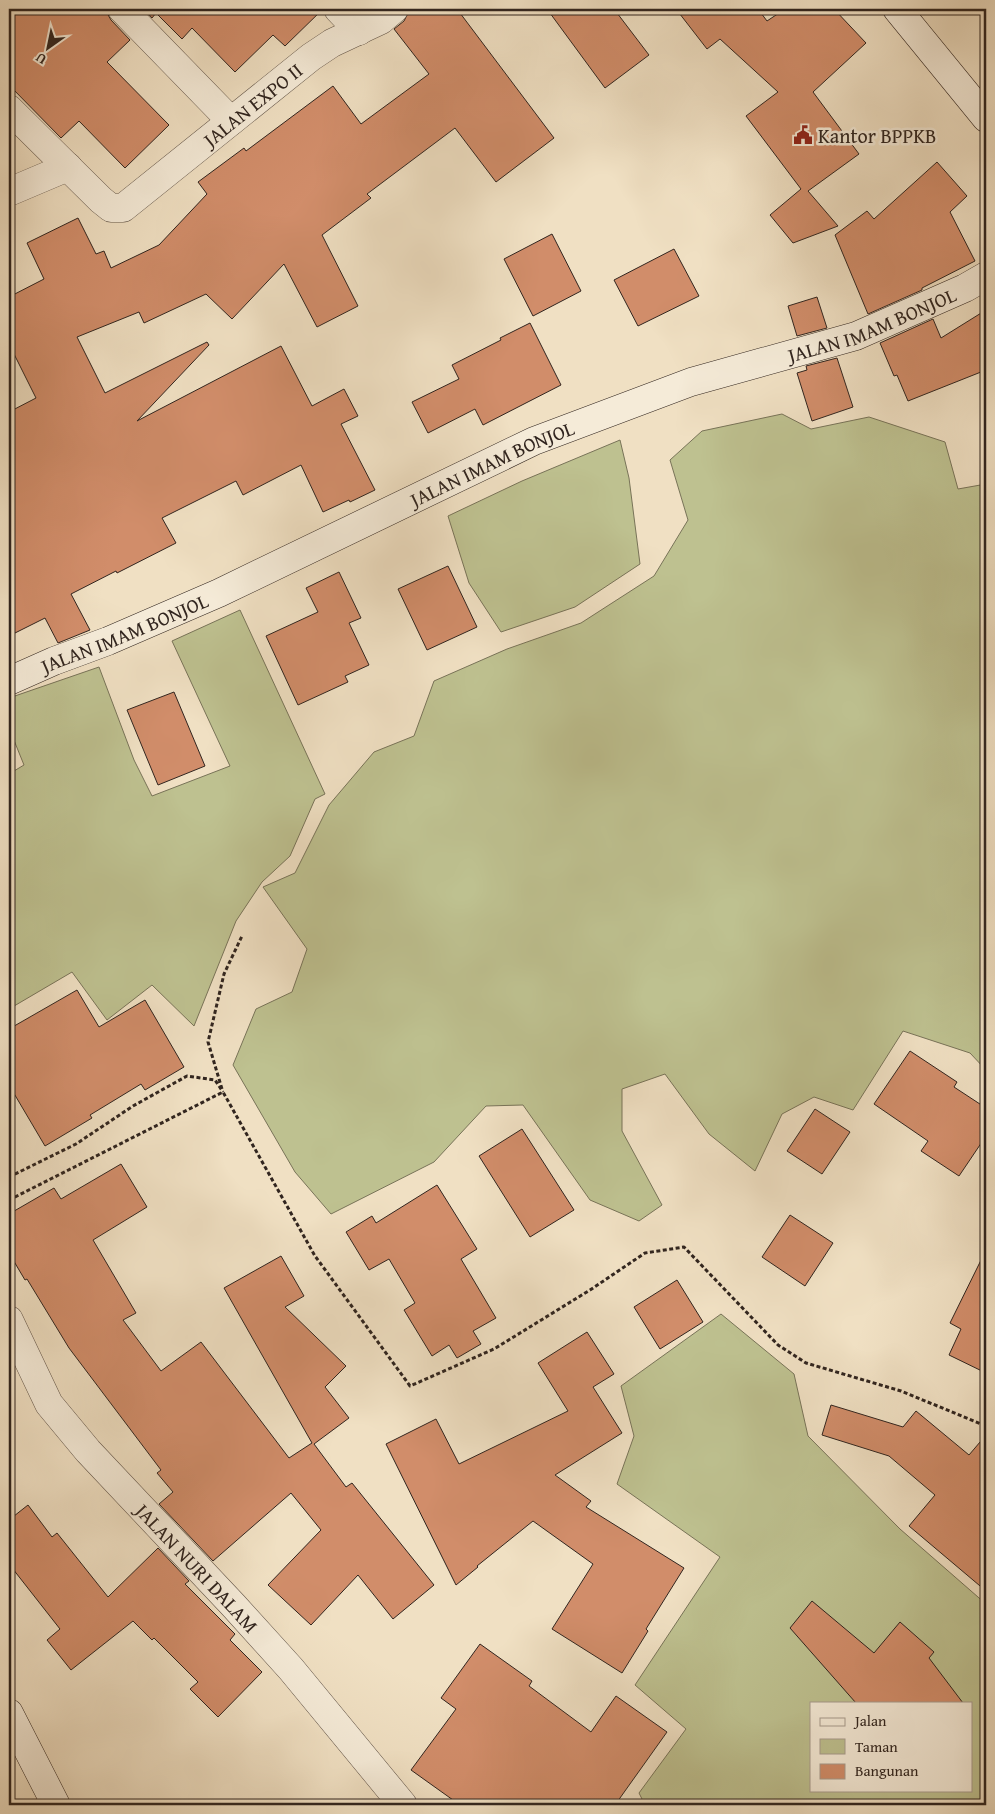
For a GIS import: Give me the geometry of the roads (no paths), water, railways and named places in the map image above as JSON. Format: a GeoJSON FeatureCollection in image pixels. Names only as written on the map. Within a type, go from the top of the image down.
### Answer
{"type":"FeatureCollection","features":[{"type":"Feature","properties":{"kind":"street"},"geometry":{"type":"LineString","coordinates":[[122,9],[231,121]]}},
{"type":"Feature","properties":{"kind":"street"},"geometry":{"type":"LineString","coordinates":[[338,9],[359,31]]}},
{"type":"Feature","properties":{"kind":"street","name":"JALAN EXPO II"},"geometry":{"type":"LineString","coordinates":[[68,168],[108,206],[117,209],[123,208],[311,57],[332,43],[382,20],[394,9]]}},
{"type":"Feature","properties":{"kind":"street"},"geometry":{"type":"LineString","coordinates":[[896,9],[986,118]]}},
{"type":"Feature","properties":{"kind":"street"},"geometry":{"type":"LineString","coordinates":[[9,109],[68,168],[9,192]]}},
{"type":"Feature","properties":{"kind":"street","name":"JALAN IMAM BONJOL"},"geometry":{"type":"LineString","coordinates":[[9,681],[219,593],[534,441],[691,382],[856,336],[965,288],[986,276]]}},
{"type":"Feature","properties":{"kind":"street","name":"JALAN NURI DALAM"},"geometry":{"type":"LineString","coordinates":[[9,1320],[48,1404],[88,1451],[291,1669],[403,1805]]}},
{"type":"Feature","properties":{"kind":"street"},"geometry":{"type":"LineString","coordinates":[[9,1713],[56,1805]]}},
{"type":"Feature","properties":{"kind":"place","name":"Kantor BPPKB"},"geometry":{"type":"Point","coordinates":[803,135]}}]}
